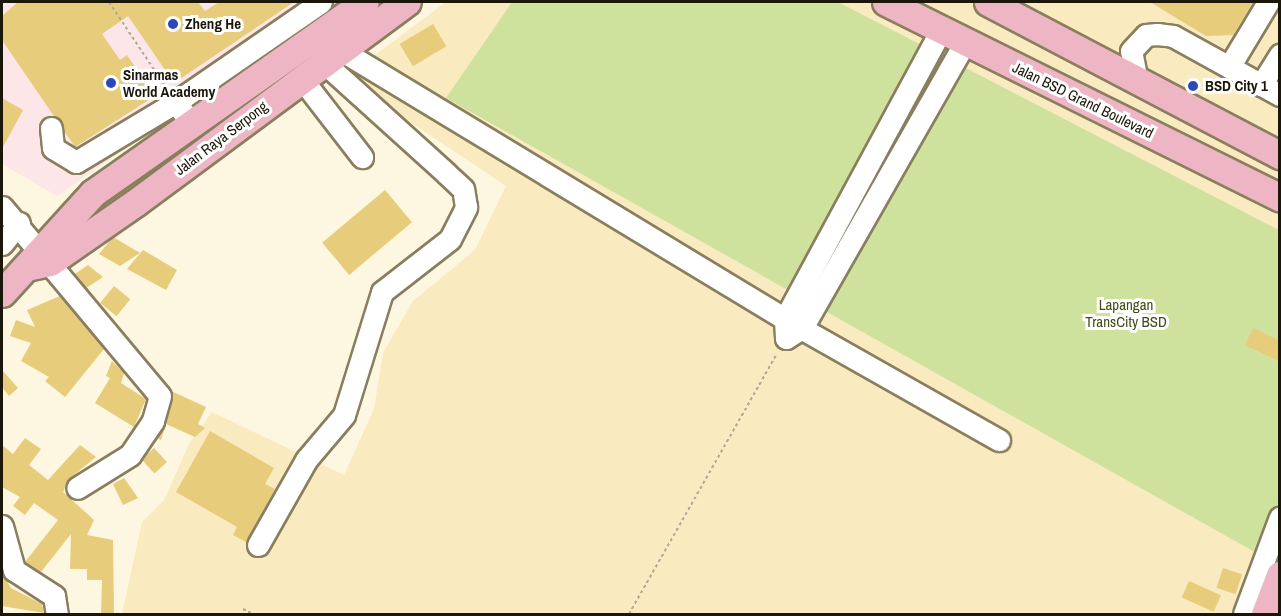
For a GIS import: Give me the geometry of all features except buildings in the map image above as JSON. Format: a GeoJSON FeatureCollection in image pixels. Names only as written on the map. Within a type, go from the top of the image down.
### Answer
{"type":"FeatureCollection","features":[{"type":"Feature","properties":{"kind":"main road","name":"Jalan Raya Serpong"},"geometry":{"type":"LineString","coordinates":[[2,293],[40,259],[93,194],[183,113],[364,2]]}},
{"type":"Feature","properties":{"kind":"main road","name":"Jalan BSD Grand Boulevard"},"geometry":{"type":"LineString","coordinates":[[886,2],[1276,197]]}},
{"type":"Feature","properties":{"kind":"main road"},"geometry":{"type":"LineString","coordinates":[[988,2],[1136,76],[1280,155]]}},
{"type":"Feature","properties":{"kind":"main road","name":"Jalan Raya Serpong"},"geometry":{"type":"LineString","coordinates":[[40,259],[110,220],[321,63],[406,3]]}},
{"type":"Feature","properties":{"kind":"main road"},"geometry":{"type":"LineString","coordinates":[[93,194],[110,220]]}},
{"type":"Feature","properties":{"kind":"main road"},"geometry":{"type":"LineString","coordinates":[[1265,615],[1280,575]]}},
{"type":"Feature","properties":{"kind":"street"},"geometry":{"type":"LineString","coordinates":[[51,128],[53,148],[76,162],[183,113],[321,2]]}},
{"type":"Feature","properties":{"kind":"street"},"geometry":{"type":"LineString","coordinates":[[1229,68],[1268,2]]}},
{"type":"Feature","properties":{"kind":"street"},"geometry":{"type":"LineString","coordinates":[[1101,58],[1119,54],[1136,36],[1152,33],[1173,36],[1270,90],[1280,54]]}},
{"type":"Feature","properties":{"kind":"street"},"geometry":{"type":"LineString","coordinates":[[791,328],[953,36]]}},
{"type":"Feature","properties":{"kind":"street"},"geometry":{"type":"LineString","coordinates":[[1136,36],[1129,57],[1136,76]]}},
{"type":"Feature","properties":{"kind":"street"},"geometry":{"type":"LineString","coordinates":[[321,63],[362,157]]}},
{"type":"Feature","properties":{"kind":"street"},"geometry":{"type":"LineString","coordinates":[[321,63],[791,328],[999,440]]}},
{"type":"Feature","properties":{"kind":"street"},"geometry":{"type":"LineString","coordinates":[[258,545],[306,460],[344,415],[382,292],[450,239],[466,207],[454,181],[321,63]]}},
{"type":"Feature","properties":{"kind":"street"},"geometry":{"type":"LineString","coordinates":[[2,207],[19,223],[40,259],[160,396],[153,421],[130,455],[77,488]]}},
{"type":"Feature","properties":{"kind":"street"},"geometry":{"type":"LineString","coordinates":[[2,244],[19,223]]}},
{"type":"Feature","properties":{"kind":"street"},"geometry":{"type":"LineString","coordinates":[[1244,615],[1280,518]]}},
{"type":"Feature","properties":{"kind":"street"},"geometry":{"type":"LineString","coordinates":[[2,526],[14,570],[54,596],[57,615]]}},
{"type":"Feature","properties":{"kind":"path"},"geometry":{"type":"LineString","coordinates":[[109,2],[183,113]]}},
{"type":"Feature","properties":{"kind":"path"},"geometry":{"type":"LineString","coordinates":[[629,615],[791,328]]}},
{"type":"Feature","properties":{"kind":"path"},"geometry":{"type":"LineString","coordinates":[[243,609],[253,615]]}},
{"type":"Feature","properties":{"kind":"shaded area","name":"Sinarmas World Academy"},"geometry":{"type":"Polygon","coordinates":[[[2,2],[337,2],[57,196],[2,164],[2,2]]]}},
{"type":"Feature","properties":{"kind":"shaded area"},"geometry":{"type":"Polygon","coordinates":[[[446,2],[1279,2],[1279,548],[1241,614],[122,614],[142,522],[164,500],[189,444],[212,412],[344,475],[374,409],[383,353],[413,301],[475,250],[506,186],[344,78],[446,2]]]}},
{"type":"Feature","properties":{"kind":"green space","name":"Lapangan TransCity BSD"},"geometry":{"type":"Polygon","coordinates":[[[512,2],[838,2],[1279,230],[1279,500],[1260,555],[446,98],[512,2]]]}},
{"type":"Feature","properties":{"kind":"place","name":"Zheng He"},"geometry":{"type":"Point","coordinates":[173,24]}},
{"type":"Feature","properties":{"kind":"place","name":"Sinarmas World Academy"},"geometry":{"type":"Point","coordinates":[111,83]}},
{"type":"Feature","properties":{"kind":"place","name":"BSD City 1"},"geometry":{"type":"Point","coordinates":[1193,86]}}]}
